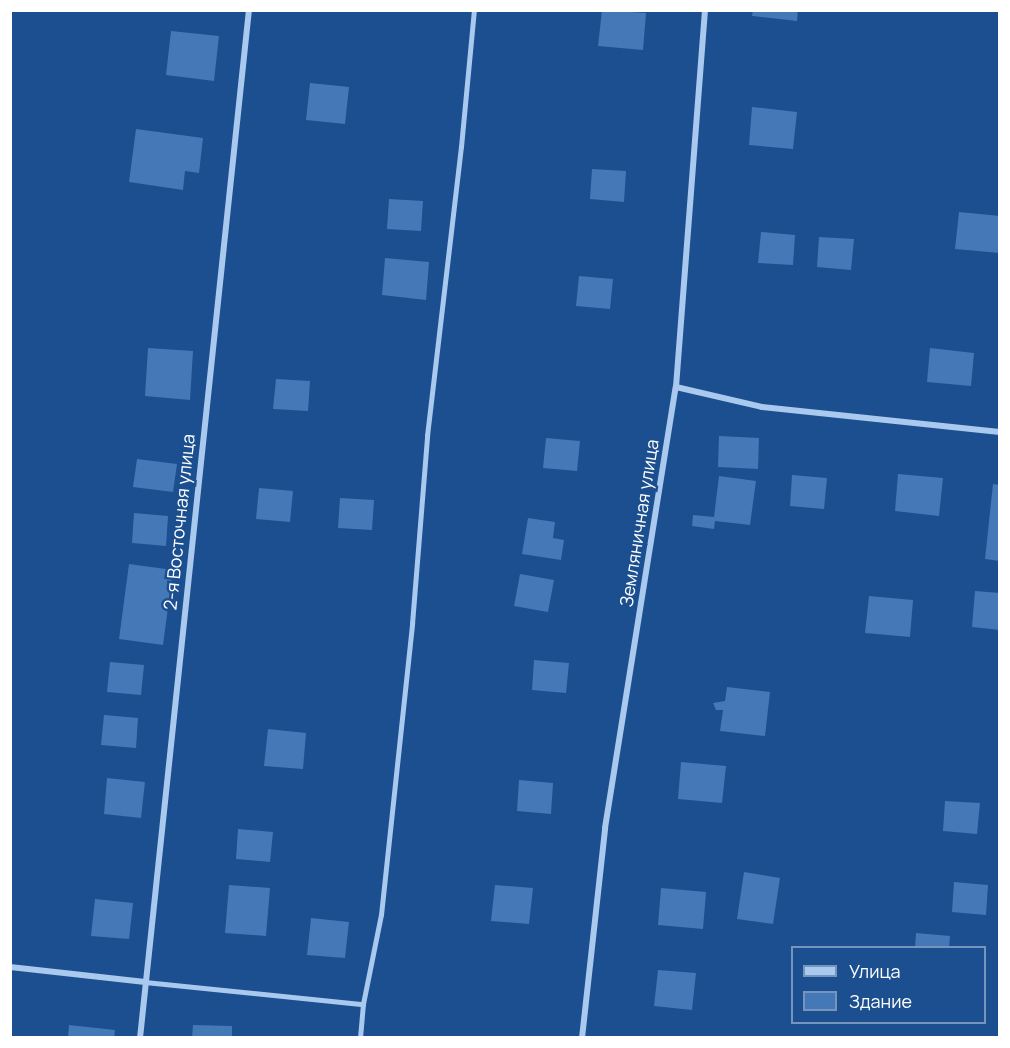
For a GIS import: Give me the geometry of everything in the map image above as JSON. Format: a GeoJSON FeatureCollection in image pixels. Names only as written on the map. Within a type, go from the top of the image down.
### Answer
{"type":"FeatureCollection","features":[{"type":"Feature","properties":{"kind":"street","name":"2-я Восточная улица"},"geometry":{"type":"LineString","coordinates":[[140,1038],[249,10]]}},
{"type":"Feature","properties":{"kind":"street","name":"Земляничная улица"},"geometry":{"type":"LineString","coordinates":[[582,1038],[605,828],[676,387],[705,10]]}},
{"type":"Feature","properties":{"kind":"street"},"geometry":{"type":"LineString","coordinates":[[676,387],[762,407],[999,432]]}},
{"type":"Feature","properties":{"kind":"street"},"geometry":{"type":"LineString","coordinates":[[10,967],[145,982]]}},
{"type":"Feature","properties":{"kind":"lane"},"geometry":{"type":"LineString","coordinates":[[360,1038],[363,1004],[381,915],[412,624],[428,436],[474,10]]}},
{"type":"Feature","properties":{"kind":"lane"},"geometry":{"type":"LineString","coordinates":[[145,982],[363,1004]]}},
{"type":"Feature","properties":{"kind":"building"},"geometry":{"type":"Polygon","coordinates":[[[602,10],[646,13],[643,50],[598,46],[602,10]]]}},
{"type":"Feature","properties":{"kind":"building"},"geometry":{"type":"Polygon","coordinates":[[[753,10],[798,10],[797,21],[752,16],[753,10]]]}},
{"type":"Feature","properties":{"kind":"building"},"geometry":{"type":"Polygon","coordinates":[[[171,31],[219,36],[214,81],[166,75],[171,31]]]}},
{"type":"Feature","properties":{"kind":"building"},"geometry":{"type":"Polygon","coordinates":[[[310,83],[349,87],[345,124],[306,120],[310,83]]]}},
{"type":"Feature","properties":{"kind":"building"},"geometry":{"type":"Polygon","coordinates":[[[752,107],[797,112],[793,149],[749,145],[752,107]]]}},
{"type":"Feature","properties":{"kind":"building"},"geometry":{"type":"Polygon","coordinates":[[[136,129],[203,138],[199,173],[185,171],[183,190],[129,182],[136,129]]]}},
{"type":"Feature","properties":{"kind":"building"},"geometry":{"type":"Polygon","coordinates":[[[592,169],[626,171],[624,202],[590,199],[592,169]]]}},
{"type":"Feature","properties":{"kind":"building"},"geometry":{"type":"Polygon","coordinates":[[[389,199],[423,201],[421,231],[387,229],[389,199]]]}},
{"type":"Feature","properties":{"kind":"building"},"geometry":{"type":"Polygon","coordinates":[[[959,212],[1000,216],[1000,253],[955,249],[959,212]]]}},
{"type":"Feature","properties":{"kind":"building"},"geometry":{"type":"Polygon","coordinates":[[[761,232],[795,235],[793,265],[758,263],[761,232]]]}},
{"type":"Feature","properties":{"kind":"building"},"geometry":{"type":"Polygon","coordinates":[[[819,237],[854,239],[851,270],[817,267],[819,237]]]}},
{"type":"Feature","properties":{"kind":"building"},"geometry":{"type":"Polygon","coordinates":[[[385,258],[429,262],[426,300],[382,295],[385,258]]]}},
{"type":"Feature","properties":{"kind":"building"},"geometry":{"type":"Polygon","coordinates":[[[579,276],[613,279],[610,309],[576,306],[579,276]]]}},
{"type":"Feature","properties":{"kind":"building"},"geometry":{"type":"Polygon","coordinates":[[[148,348],[193,351],[190,400],[145,396],[148,348]]]}},
{"type":"Feature","properties":{"kind":"building"},"geometry":{"type":"Polygon","coordinates":[[[930,348],[974,353],[971,386],[927,382],[930,348]]]}},
{"type":"Feature","properties":{"kind":"building"},"geometry":{"type":"Polygon","coordinates":[[[276,379],[310,381],[308,411],[273,409],[276,379]]]}},
{"type":"Feature","properties":{"kind":"building"},"geometry":{"type":"Polygon","coordinates":[[[719,436],[759,438],[758,469],[718,467],[719,436]]]}},
{"type":"Feature","properties":{"kind":"building"},"geometry":{"type":"Polygon","coordinates":[[[546,438],[580,441],[577,471],[543,468],[546,438]]]}},
{"type":"Feature","properties":{"kind":"building"},"geometry":{"type":"Polygon","coordinates":[[[137,459],[177,464],[173,492],[133,487],[137,459]]]}},
{"type":"Feature","properties":{"kind":"building"},"geometry":{"type":"Polygon","coordinates":[[[898,474],[943,478],[939,516],[895,511],[898,474]]]}},
{"type":"Feature","properties":{"kind":"building"},"geometry":{"type":"Polygon","coordinates":[[[792,475],[827,478],[824,509],[790,506],[792,475]]]}},
{"type":"Feature","properties":{"kind":"building"},"geometry":{"type":"Polygon","coordinates":[[[719,476],[756,481],[750,525],[715,521],[714,529],[692,526],[693,515],[714,517],[719,476]]]}},
{"type":"Feature","properties":{"kind":"building"},"geometry":{"type":"Polygon","coordinates":[[[993,484],[1000,485],[1000,561],[985,559],[993,484]]]}},
{"type":"Feature","properties":{"kind":"building"},"geometry":{"type":"Polygon","coordinates":[[[259,488],[293,491],[290,522],[256,519],[259,488]]]}},
{"type":"Feature","properties":{"kind":"building"},"geometry":{"type":"Polygon","coordinates":[[[340,498],[374,500],[372,530],[338,528],[340,498]]]}},
{"type":"Feature","properties":{"kind":"building"},"geometry":{"type":"Polygon","coordinates":[[[134,513],[168,516],[166,546],[132,543],[134,513]]]}},
{"type":"Feature","properties":{"kind":"building"},"geometry":{"type":"Polygon","coordinates":[[[528,518],[555,522],[553,538],[564,540],[561,560],[522,554],[528,518]]]}},
{"type":"Feature","properties":{"kind":"building"},"geometry":{"type":"Polygon","coordinates":[[[129,564],[173,570],[163,645],[119,639],[129,564]]]}},
{"type":"Feature","properties":{"kind":"building"},"geometry":{"type":"Polygon","coordinates":[[[520,574],[554,580],[548,612],[514,606],[520,574]]]}},
{"type":"Feature","properties":{"kind":"building"},"geometry":{"type":"Polygon","coordinates":[[[975,591],[1000,593],[1000,630],[972,627],[975,591]]]}},
{"type":"Feature","properties":{"kind":"building"},"geometry":{"type":"Polygon","coordinates":[[[869,596],[913,600],[910,637],[865,633],[869,596]]]}},
{"type":"Feature","properties":{"kind":"building"},"geometry":{"type":"Polygon","coordinates":[[[534,660],[569,663],[566,693],[532,690],[534,660]]]}},
{"type":"Feature","properties":{"kind":"building"},"geometry":{"type":"Polygon","coordinates":[[[110,662],[144,665],[141,695],[107,692],[110,662]]]}},
{"type":"Feature","properties":{"kind":"building"},"geometry":{"type":"Polygon","coordinates":[[[727,687],[770,692],[765,736],[720,731],[723,710],[716,710],[713,703],[725,701],[727,687]]]}},
{"type":"Feature","properties":{"kind":"building"},"geometry":{"type":"Polygon","coordinates":[[[104,715],[138,718],[136,748],[101,745],[104,715]]]}},
{"type":"Feature","properties":{"kind":"building"},"geometry":{"type":"Polygon","coordinates":[[[268,729],[306,733],[303,769],[264,766],[268,729]]]}},
{"type":"Feature","properties":{"kind":"building"},"geometry":{"type":"Polygon","coordinates":[[[681,762],[726,766],[722,803],[678,799],[681,762]]]}},
{"type":"Feature","properties":{"kind":"building"},"geometry":{"type":"Polygon","coordinates":[[[107,778],[145,782],[141,818],[104,814],[107,778]]]}},
{"type":"Feature","properties":{"kind":"building"},"geometry":{"type":"Polygon","coordinates":[[[519,780],[553,783],[551,814],[517,811],[519,780]]]}},
{"type":"Feature","properties":{"kind":"building"},"geometry":{"type":"Polygon","coordinates":[[[945,801],[980,803],[977,834],[943,831],[945,801]]]}},
{"type":"Feature","properties":{"kind":"building"},"geometry":{"type":"Polygon","coordinates":[[[238,829],[273,832],[270,862],[236,859],[238,829]]]}},
{"type":"Feature","properties":{"kind":"building"},"geometry":{"type":"Polygon","coordinates":[[[744,872],[780,878],[773,924],[737,919],[744,872]]]}},
{"type":"Feature","properties":{"kind":"building"},"geometry":{"type":"Polygon","coordinates":[[[954,882],[988,885],[986,915],[952,912],[954,882]]]}},
{"type":"Feature","properties":{"kind":"building"},"geometry":{"type":"Polygon","coordinates":[[[229,885],[270,888],[266,936],[225,933],[229,885]]]}},
{"type":"Feature","properties":{"kind":"building"},"geometry":{"type":"Polygon","coordinates":[[[495,885],[533,888],[529,924],[491,921],[495,885]]]}},
{"type":"Feature","properties":{"kind":"building"},"geometry":{"type":"Polygon","coordinates":[[[661,888],[706,892],[703,929],[658,925],[661,888]]]}},
{"type":"Feature","properties":{"kind":"building"},"geometry":{"type":"Polygon","coordinates":[[[95,899],[133,903],[129,939],[91,936],[95,899]]]}},
{"type":"Feature","properties":{"kind":"building"},"geometry":{"type":"Polygon","coordinates":[[[311,918],[349,922],[345,958],[307,955],[311,918]]]}},
{"type":"Feature","properties":{"kind":"building"},"geometry":{"type":"Polygon","coordinates":[[[916,933],[950,936],[949,946],[915,946],[916,933]]]}},
{"type":"Feature","properties":{"kind":"building"},"geometry":{"type":"Polygon","coordinates":[[[658,970],[696,973],[692,1010],[654,1006],[658,970]]]}},
{"type":"Feature","properties":{"kind":"building"},"geometry":{"type":"Polygon","coordinates":[[[69,1025],[115,1030],[114,1038],[68,1038],[69,1025]]]}},
{"type":"Feature","properties":{"kind":"building"},"geometry":{"type":"Polygon","coordinates":[[[193,1025],[232,1026],[232,1038],[192,1038],[193,1025]]]}}]}
